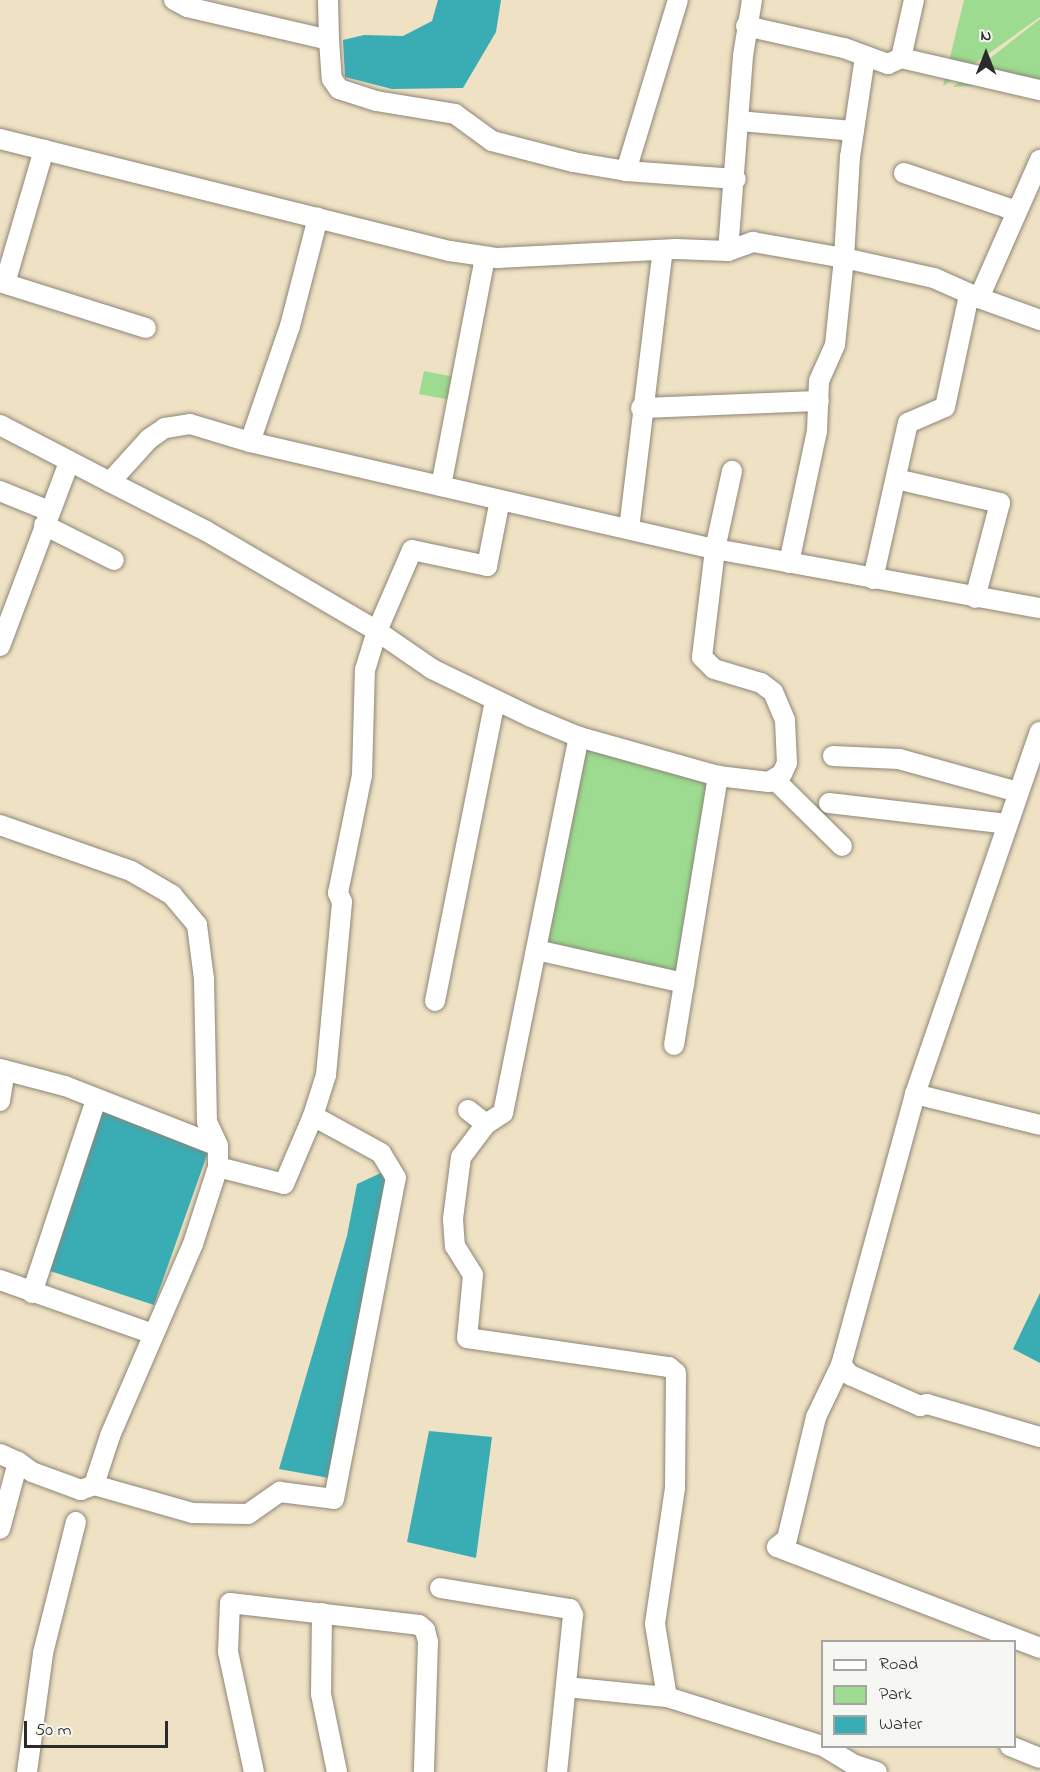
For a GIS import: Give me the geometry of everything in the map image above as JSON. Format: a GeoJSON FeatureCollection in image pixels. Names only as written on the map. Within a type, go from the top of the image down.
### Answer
{"type":"FeatureCollection","features":[{"type":"Feature","properties":{"kind":"street"},"geometry":{"type":"LineString","coordinates":[[174,0],[187,7],[329,40]]}},
{"type":"Feature","properties":{"kind":"street"},"geometry":{"type":"LineString","coordinates":[[328,0],[332,79],[339,89],[376,101],[455,114],[492,141],[573,162],[626,171],[736,179]]}},
{"type":"Feature","properties":{"kind":"street"},"geometry":{"type":"LineString","coordinates":[[626,171],[678,0]]}},
{"type":"Feature","properties":{"kind":"street"},"geometry":{"type":"LineString","coordinates":[[728,250],[736,179],[746,26],[752,0]]}},
{"type":"Feature","properties":{"kind":"street"},"geometry":{"type":"LineString","coordinates":[[901,58],[914,0]]}},
{"type":"Feature","properties":{"kind":"street"},"geometry":{"type":"LineString","coordinates":[[746,26],[844,48],[888,64],[901,58],[1040,90]]}},
{"type":"Feature","properties":{"kind":"street"},"geometry":{"type":"LineString","coordinates":[[789,563],[817,431],[822,369],[835,345],[854,131],[866,57]]}},
{"type":"Feature","properties":{"kind":"street"},"geometry":{"type":"LineString","coordinates":[[739,121],[854,131]]}},
{"type":"Feature","properties":{"kind":"street"},"geometry":{"type":"LineString","coordinates":[[0,139],[318,218],[485,256],[728,250],[753,242],[844,258],[934,278],[974,297],[1040,320]]}},
{"type":"Feature","properties":{"kind":"street"},"geometry":{"type":"LineString","coordinates":[[44,150],[3,282],[146,327]]}},
{"type":"Feature","properties":{"kind":"street"},"geometry":{"type":"LineString","coordinates":[[873,579],[908,423],[945,407],[974,297],[1039,166]]}},
{"type":"Feature","properties":{"kind":"street"},"geometry":{"type":"LineString","coordinates":[[904,173],[1016,211]]}},
{"type":"Feature","properties":{"kind":"street"},"geometry":{"type":"LineString","coordinates":[[250,442],[290,326],[318,218]]}},
{"type":"Feature","properties":{"kind":"street"},"geometry":{"type":"LineString","coordinates":[[629,529],[641,408],[663,250]]}},
{"type":"Feature","properties":{"kind":"street"},"geometry":{"type":"LineString","coordinates":[[441,486],[485,256]]}},
{"type":"Feature","properties":{"kind":"street"},"geometry":{"type":"LineString","coordinates":[[641,408],[819,401]]}},
{"type":"Feature","properties":{"kind":"street"},"geometry":{"type":"LineString","coordinates":[[110,482],[149,440],[165,428],[190,424],[250,442],[715,549],[1040,608]]}},
{"type":"Feature","properties":{"kind":"street"},"geometry":{"type":"LineString","coordinates":[[0,425],[206,531],[377,631],[432,669],[495,700],[579,737],[717,776],[774,780],[842,846]]}},
{"type":"Feature","properties":{"kind":"street"},"geometry":{"type":"LineString","coordinates":[[0,646],[69,462]]}},
{"type":"Feature","properties":{"kind":"street"},"geometry":{"type":"LineString","coordinates":[[732,471],[715,549],[702,657],[714,669],[761,683],[773,692],[785,720],[787,763],[774,780]]}},
{"type":"Feature","properties":{"kind":"street"},"geometry":{"type":"LineString","coordinates":[[896,479],[1000,503],[975,598]]}},
{"type":"Feature","properties":{"kind":"street"},"geometry":{"type":"LineString","coordinates":[[0,491],[114,560]]}},
{"type":"Feature","properties":{"kind":"street"},"geometry":{"type":"LineString","coordinates":[[218,1167],[284,1184],[313,1116],[326,1075],[342,902],[338,893],[362,775],[365,670],[377,631],[412,550],[487,566],[500,500]]}},
{"type":"Feature","properties":{"kind":"street"},"geometry":{"type":"LineString","coordinates":[[435,1001],[495,700]]}},
{"type":"Feature","properties":{"kind":"street"},"geometry":{"type":"LineString","coordinates":[[1040,732],[915,1094],[841,1365],[816,1417],[787,1539],[777,1547],[1040,1648]]}},
{"type":"Feature","properties":{"kind":"street"},"geometry":{"type":"LineString","coordinates":[[579,737],[503,1113],[486,1124],[461,1157],[453,1219],[455,1246],[473,1275],[467,1338],[669,1367],[676,1373],[675,1488],[655,1624],[667,1697]]}},
{"type":"Feature","properties":{"kind":"street"},"geometry":{"type":"LineString","coordinates":[[833,756],[899,759],[1018,792]]}},
{"type":"Feature","properties":{"kind":"street"},"geometry":{"type":"LineString","coordinates":[[674,1045],[717,776]]}},
{"type":"Feature","properties":{"kind":"street"},"geometry":{"type":"LineString","coordinates":[[830,803],[1007,824]]}},
{"type":"Feature","properties":{"kind":"street"},"geometry":{"type":"LineString","coordinates":[[0,825],[131,870],[172,895],[196,925],[204,979],[207,1122],[218,1146],[218,1167],[193,1244],[110,1436],[94,1485]]}},
{"type":"Feature","properties":{"kind":"street"},"geometry":{"type":"LineString","coordinates":[[536,950],[684,983]]}},
{"type":"Feature","properties":{"kind":"street"},"geometry":{"type":"LineString","coordinates":[[0,1101],[3,1070],[65,1086],[218,1146]]}},
{"type":"Feature","properties":{"kind":"street"},"geometry":{"type":"LineString","coordinates":[[915,1094],[1040,1125]]}},
{"type":"Feature","properties":{"kind":"street"},"geometry":{"type":"LineString","coordinates":[[32,1293],[96,1100]]}},
{"type":"Feature","properties":{"kind":"street"},"geometry":{"type":"LineString","coordinates":[[468,1110],[486,1124]]}},
{"type":"Feature","properties":{"kind":"street"},"geometry":{"type":"LineString","coordinates":[[0,1454],[18,1462],[32,1472],[81,1490],[94,1485],[192,1513],[248,1514],[280,1492],[334,1499],[396,1178],[381,1153],[313,1116]]}},
{"type":"Feature","properties":{"kind":"street"},"geometry":{"type":"LineString","coordinates":[[0,1280],[153,1334]]}},
{"type":"Feature","properties":{"kind":"street"},"geometry":{"type":"LineString","coordinates":[[841,1365],[850,1375],[920,1406],[927,1404],[1040,1437]]}},
{"type":"Feature","properties":{"kind":"street"},"geometry":{"type":"LineString","coordinates":[[0,1529],[18,1462]]}},
{"type":"Feature","properties":{"kind":"street"},"geometry":{"type":"LineString","coordinates":[[27,1772],[43,1653],[76,1522]]}},
{"type":"Feature","properties":{"kind":"street"},"geometry":{"type":"LineString","coordinates":[[440,1588],[570,1609],[573,1615],[557,1772]]}},
{"type":"Feature","properties":{"kind":"street"},"geometry":{"type":"LineString","coordinates":[[254,1772],[228,1652],[230,1604],[419,1625],[424,1630],[428,1642],[424,1772]]}},
{"type":"Feature","properties":{"kind":"street"},"geometry":{"type":"LineString","coordinates":[[322,1613],[321,1694],[336,1772]]}},
{"type":"Feature","properties":{"kind":"street"},"geometry":{"type":"LineString","coordinates":[[566,1687],[667,1697],[821,1745]]}},
{"type":"Feature","properties":{"kind":"street"},"geometry":{"type":"LineString","coordinates":[[826,1748],[855,1765],[877,1772]]}},
{"type":"Feature","properties":{"kind":"street"},"geometry":{"type":"LineString","coordinates":[[1015,1748],[1040,1758]]}},
{"type":"Feature","properties":{"kind":"green space"},"geometry":{"type":"Polygon","coordinates":[[[964,0],[1040,0],[1040,17],[943,86],[964,0]]]}},
{"type":"Feature","properties":{"kind":"green space"},"geometry":{"type":"Polygon","coordinates":[[[1040,19],[1040,81],[953,87],[1040,19]]]}},
{"type":"Feature","properties":{"kind":"green space"},"geometry":{"type":"Polygon","coordinates":[[[424,371],[455,377],[451,400],[419,394],[424,371]]]}},
{"type":"Feature","properties":{"kind":"green space"},"geometry":{"type":"Polygon","coordinates":[[[582,743],[715,779],[684,983],[536,950],[582,743]]]}},
{"type":"Feature","properties":{"kind":"water"},"geometry":{"type":"Polygon","coordinates":[[[438,0],[501,0],[496,32],[463,88],[392,89],[345,77],[343,40],[364,35],[403,36],[432,21],[438,0]]]}},
{"type":"Feature","properties":{"kind":"water"},"geometry":{"type":"Polygon","coordinates":[[[96,1108],[208,1152],[154,1305],[38,1267],[96,1108]]]}},
{"type":"Feature","properties":{"kind":"water"},"geometry":{"type":"Polygon","coordinates":[[[383,1172],[391,1178],[329,1478],[279,1469],[347,1236],[357,1184],[383,1172]]]}},
{"type":"Feature","properties":{"kind":"water"},"geometry":{"type":"Polygon","coordinates":[[[1040,1293],[1040,1363],[1013,1349],[1040,1293]]]}},
{"type":"Feature","properties":{"kind":"water"},"geometry":{"type":"Polygon","coordinates":[[[429,1431],[492,1437],[476,1558],[407,1542],[429,1431]]]}}]}
